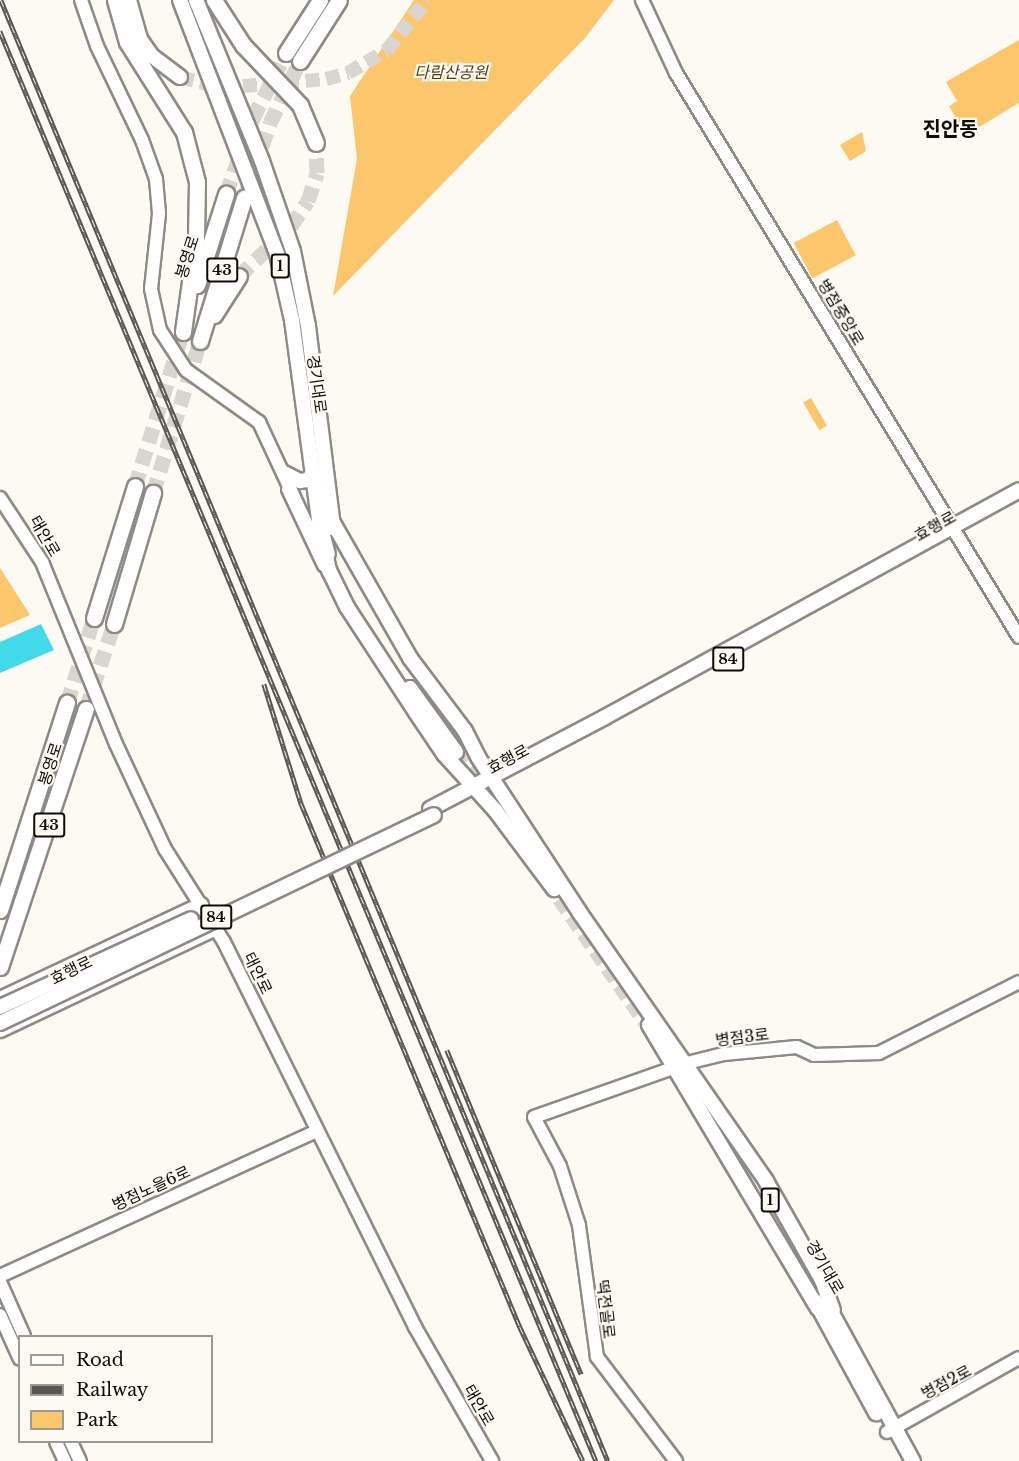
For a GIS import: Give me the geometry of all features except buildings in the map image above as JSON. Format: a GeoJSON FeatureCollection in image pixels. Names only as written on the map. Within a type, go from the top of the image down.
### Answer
{"type":"FeatureCollection","features":[{"type":"Feature","properties":{"kind":"highway","name":"봉영로"},"geometry":{"type":"LineString","coordinates":[[116,0],[122,32],[178,120],[195,174],[196,239],[183,332],[226,194]]}},
{"type":"Feature","properties":{"kind":"highway"},"geometry":{"type":"LineString","coordinates":[[214,0],[243,45],[305,112],[316,143]]}},
{"type":"Feature","properties":{"kind":"highway"},"geometry":{"type":"LineString","coordinates":[[286,53],[320,0]]}},
{"type":"Feature","properties":{"kind":"highway"},"geometry":{"type":"LineString","coordinates":[[300,61],[339,0]]}},
{"type":"Feature","properties":{"kind":"highway","name":"43"},"geometry":{"type":"LineString","coordinates":[[239,276],[200,341],[244,198]]}},
{"type":"Feature","properties":{"kind":"highway"},"geometry":{"type":"LineString","coordinates":[[94,618],[135,486]]}},
{"type":"Feature","properties":{"kind":"highway"},"geometry":{"type":"LineString","coordinates":[[114,624],[153,493]]}},
{"type":"Feature","properties":{"kind":"highway","name":"봉영로"},"geometry":{"type":"LineString","coordinates":[[0,910],[67,703]]}},
{"type":"Feature","properties":{"kind":"highway","name":"봉영로"},"geometry":{"type":"LineString","coordinates":[[0,967],[86,709]]}},
{"type":"Feature","properties":{"kind":"main road"},"geometry":{"type":"LineString","coordinates":[[129,0],[140,39],[152,56],[180,77]]}},
{"type":"Feature","properties":{"kind":"main road","name":"경기대로"},"geometry":{"type":"LineString","coordinates":[[180,0],[277,254],[292,320],[324,547],[357,607],[459,750],[356,588],[332,521],[312,355],[293,251],[262,161],[196,0]]}},
{"type":"Feature","properties":{"kind":"main road"},"geometry":{"type":"LineString","coordinates":[[284,473],[300,482],[308,480],[313,473]]}},
{"type":"Feature","properties":{"kind":"main road"},"geometry":{"type":"LineString","coordinates":[[289,489],[315,549],[367,639],[444,754],[476,790],[546,878],[680,1065],[696,1094]]}},
{"type":"Feature","properties":{"kind":"main road","name":"효행로"},"geometry":{"type":"LineString","coordinates":[[955,530],[1019,490]]}},
{"type":"Feature","properties":{"kind":"main road","name":"효행로"},"geometry":{"type":"LineString","coordinates":[[0,1023],[494,781],[955,530],[1019,498]]}},
{"type":"Feature","properties":{"kind":"main road","name":"경기대로"},"geometry":{"type":"LineString","coordinates":[[332,521],[392,628],[465,731],[494,781],[680,1065]]}},
{"type":"Feature","properties":{"kind":"main road"},"geometry":{"type":"LineString","coordinates":[[324,547],[329,570]]}},
{"type":"Feature","properties":{"kind":"main road","name":"84"},"geometry":{"type":"LineString","coordinates":[[0,1007],[432,812]]}},
{"type":"Feature","properties":{"kind":"main road"},"geometry":{"type":"LineString","coordinates":[[0,999],[201,904]]}},
{"type":"Feature","properties":{"kind":"main road"},"geometry":{"type":"LineString","coordinates":[[0,1030],[216,928]]}},
{"type":"Feature","properties":{"kind":"main road","name":"경기대로"},"geometry":{"type":"LineString","coordinates":[[696,1094],[818,1309],[891,1430],[913,1461]]}},
{"type":"Feature","properties":{"kind":"main road","name":"경기대로"},"geometry":{"type":"LineString","coordinates":[[696,1094],[750,1185],[818,1309]]}},
{"type":"Feature","properties":{"kind":"main road","name":"경기대로"},"geometry":{"type":"LineString","coordinates":[[696,1094],[771,1190],[822,1280],[833,1310],[891,1430],[903,1461]]}},
{"type":"Feature","properties":{"kind":"street"},"geometry":{"type":"LineString","coordinates":[[81,0],[97,46],[142,140],[156,179],[159,214],[151,289],[160,330],[186,370],[259,422],[284,473],[289,489],[324,547]]}},
{"type":"Feature","properties":{"kind":"street","name":"병점중앙로"},"geometry":{"type":"LineString","coordinates":[[642,0],[676,73],[1019,637]]}},
{"type":"Feature","properties":{"kind":"street","name":"태안로"},"geometry":{"type":"LineString","coordinates":[[0,498],[42,562],[116,744],[165,849],[216,928],[415,1327],[492,1461]]}},
{"type":"Feature","properties":{"kind":"street","name":"병점3로"},"geometry":{"type":"LineString","coordinates":[[548,1140],[534,1117],[680,1065],[724,1054],[802,1047],[814,1055],[879,1053],[1019,982]]}},
{"type":"Feature","properties":{"kind":"street","name":"병점노을6로"},"geometry":{"type":"LineString","coordinates":[[0,1276],[316,1131]]}},
{"type":"Feature","properties":{"kind":"street","name":"떡전골로"},"geometry":{"type":"LineString","coordinates":[[548,1140],[579,1225],[597,1357],[676,1461]]}},
{"type":"Feature","properties":{"kind":"street"},"geometry":{"type":"LineString","coordinates":[[0,1282],[24,1335]]}},
{"type":"Feature","properties":{"kind":"street"},"geometry":{"type":"LineString","coordinates":[[13,1311],[0,1316],[18,1355]]}},
{"type":"Feature","properties":{"kind":"street","name":"병점2로"},"geometry":{"type":"LineString","coordinates":[[891,1430],[1019,1358]]}},
{"type":"Feature","properties":{"kind":"street"},"geometry":{"type":"LineString","coordinates":[[56,1443],[64,1461]]}},
{"type":"Feature","properties":{"kind":"street"},"geometry":{"type":"LineString","coordinates":[[71,1443],[80,1461]]}},
{"type":"Feature","properties":{"kind":"green space","name":"다람산공원"},"geometry":{"type":"Polygon","coordinates":[[[414,0],[614,0],[585,38],[333,296],[357,159],[350,96],[414,0]]]}},
{"type":"Feature","properties":{"kind":"green space"},"geometry":{"type":"Polygon","coordinates":[[[1019,40],[1019,103],[966,135],[949,106],[957,101],[946,82],[1019,40]]]}},
{"type":"Feature","properties":{"kind":"green space"},"geometry":{"type":"Polygon","coordinates":[[[862,132],[866,151],[850,161],[840,145],[862,132]]]}},
{"type":"Feature","properties":{"kind":"green space"},"geometry":{"type":"Polygon","coordinates":[[[837,220],[856,255],[813,278],[794,243],[837,220]]]}},
{"type":"Feature","properties":{"kind":"green space"},"geometry":{"type":"Polygon","coordinates":[[[811,398],[827,426],[819,430],[803,402],[811,398]]]}},
{"type":"Feature","properties":{"kind":"green space"},"geometry":{"type":"Polygon","coordinates":[[[0,568],[30,615],[0,628],[0,568]]]}},
{"type":"Feature","properties":{"kind":"water"},"geometry":{"type":"Polygon","coordinates":[[[41,624],[54,650],[0,673],[0,642],[41,624]]]}},
{"type":"Feature","properties":{"kind":"tunnel"},"geometry":{"type":"LineString","coordinates":[[180,77],[222,88],[326,79],[348,73],[387,50],[427,0]]}},
{"type":"Feature","properties":{"kind":"tunnel"},"geometry":{"type":"LineString","coordinates":[[226,194],[253,118],[286,53]]}},
{"type":"Feature","properties":{"kind":"tunnel"},"geometry":{"type":"LineString","coordinates":[[247,190],[270,123],[300,61]]}},
{"type":"Feature","properties":{"kind":"tunnel"},"geometry":{"type":"LineString","coordinates":[[239,276],[291,226],[308,201],[317,173],[316,143]]}},
{"type":"Feature","properties":{"kind":"tunnel"},"geometry":{"type":"LineString","coordinates":[[135,486],[183,332]]}},
{"type":"Feature","properties":{"kind":"tunnel"},"geometry":{"type":"LineString","coordinates":[[153,493],[200,341]]}},
{"type":"Feature","properties":{"kind":"tunnel"},"geometry":{"type":"LineString","coordinates":[[67,703],[94,618]]}},
{"type":"Feature","properties":{"kind":"tunnel"},"geometry":{"type":"LineString","coordinates":[[86,709],[114,624]]}},
{"type":"Feature","properties":{"kind":"tunnel"},"geometry":{"type":"LineString","coordinates":[[456,752],[482,790]]}},
{"type":"Feature","properties":{"kind":"tunnel"},"geometry":{"type":"LineString","coordinates":[[481,777],[520,833]]}},
{"type":"Feature","properties":{"kind":"tunnel"},"geometry":{"type":"LineString","coordinates":[[547,882],[654,1036]]}},
{"type":"Feature","properties":{"kind":"railway"},"geometry":{"type":"LineString","coordinates":[[1,0],[608,1461]]}},
{"type":"Feature","properties":{"kind":"railway"},"geometry":{"type":"LineString","coordinates":[[0,31],[596,1461]]}},
{"type":"Feature","properties":{"kind":"railway"},"geometry":{"type":"LineString","coordinates":[[264,684],[301,803],[520,1327],[583,1461]]}},
{"type":"Feature","properties":{"kind":"railway"},"geometry":{"type":"LineString","coordinates":[[447,1050],[581,1374]]}},
{"type":"Feature","properties":{"kind":"district","name":"진안동"},"geometry":{"type":"Point","coordinates":[950,129]}}]}
